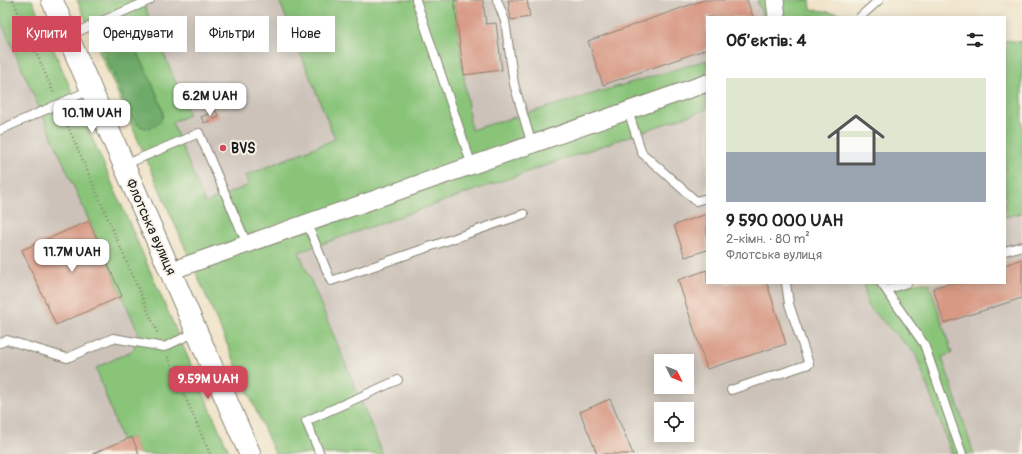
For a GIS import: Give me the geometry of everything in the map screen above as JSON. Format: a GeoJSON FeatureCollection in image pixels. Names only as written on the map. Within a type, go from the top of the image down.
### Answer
{"type":"FeatureCollection","features":[{"type":"Feature","properties":{"kind":"street","name":"Флотська вулиця"},"geometry":{"type":"LineString","coordinates":[[52,0],[59,16]]}},
{"type":"Feature","properties":{"kind":"street"},"geometry":{"type":"LineString","coordinates":[[775,0],[777,16]]}},
{"type":"Feature","properties":{"kind":"street","name":"Флотська вулиця"},"geometry":{"type":"LineString","coordinates":[[75,52],[250,454]]}},
{"type":"Feature","properties":{"kind":"street"},"geometry":{"type":"LineString","coordinates":[[170,271],[706,83]]}},
{"type":"Feature","properties":{"kind":"lane"},"geometry":{"type":"LineString","coordinates":[[81,30],[150,0]]}},
{"type":"Feature","properties":{"kind":"lane"},"geometry":{"type":"LineString","coordinates":[[416,0],[472,166]]}},
{"type":"Feature","properties":{"kind":"lane"},"geometry":{"type":"LineString","coordinates":[[497,0],[505,21],[514,84],[532,145]]}},
{"type":"Feature","properties":{"kind":"lane"},"geometry":{"type":"LineString","coordinates":[[861,16],[879,0]]}},
{"type":"Feature","properties":{"kind":"lane"},"geometry":{"type":"LineString","coordinates":[[0,130],[91,90]]}},
{"type":"Feature","properties":{"kind":"lane"},"geometry":{"type":"LineString","coordinates":[[628,111],[642,153],[696,201],[706,198]]}},
{"type":"Feature","properties":{"kind":"lane"},"geometry":{"type":"LineString","coordinates":[[124,165],[199,133],[247,244]]}},
{"type":"Feature","properties":{"kind":"lane"},"geometry":{"type":"LineString","coordinates":[[307,223],[332,281],[524,214]]}},
{"type":"Feature","properties":{"kind":"lane"},"geometry":{"type":"LineString","coordinates":[[1006,252],[1022,246]]}},
{"type":"Feature","properties":{"kind":"lane"},"geometry":{"type":"LineString","coordinates":[[731,390],[809,364],[789,304],[786,284]]}},
{"type":"Feature","properties":{"kind":"lane"},"geometry":{"type":"LineString","coordinates":[[899,284],[883,286],[924,344],[962,454]]}},
{"type":"Feature","properties":{"kind":"lane"},"geometry":{"type":"LineString","coordinates":[[0,343],[7,340],[67,358],[113,338],[164,347],[197,332]]}},
{"type":"Feature","properties":{"kind":"lane"},"geometry":{"type":"LineString","coordinates":[[320,454],[306,421],[398,380]]}},
{"type":"Feature","properties":{"kind":"path"},"geometry":{"type":"LineString","coordinates":[[13,0],[210,454]]}},
{"type":"Feature","properties":{"kind":"shaded area"},"geometry":{"type":"Polygon","coordinates":[[[142,0],[279,0],[286,16],[277,16],[277,52],[300,52],[336,139],[245,176],[249,185],[205,203],[172,121],[189,114],[163,52],[187,52],[187,16],[149,16],[142,0]]]}},
{"type":"Feature","properties":{"kind":"shaded area"},"geometry":{"type":"Polygon","coordinates":[[[454,0],[757,0],[763,16],[706,16],[706,60],[471,130],[454,0]]]}},
{"type":"Feature","properties":{"kind":"shaded area"},"geometry":{"type":"Polygon","coordinates":[[[0,19],[12,46],[12,52],[15,52],[139,334],[122,441],[132,437],[139,454],[0,454],[0,19]]]}},
{"type":"Feature","properties":{"kind":"shaded area"},"geometry":{"type":"Polygon","coordinates":[[[706,109],[706,284],[864,284],[867,305],[916,355],[952,454],[383,454],[298,252],[706,109]]]}},
{"type":"Feature","properties":{"kind":"shaded area"},"geometry":{"type":"Polygon","coordinates":[[[1022,213],[1022,454],[974,454],[942,356],[952,353],[929,284],[1006,284],[1006,217],[1022,213]]]}},
{"type":"Feature","properties":{"kind":"green space"},"geometry":{"type":"Polygon","coordinates":[[[0,0],[32,0],[39,16],[12,16],[12,46],[0,19],[0,0]]]}},
{"type":"Feature","properties":{"kind":"green space"},"geometry":{"type":"Polygon","coordinates":[[[77,0],[142,0],[149,16],[89,16],[89,28],[77,0]]]}},
{"type":"Feature","properties":{"kind":"green space"},"geometry":{"type":"Polygon","coordinates":[[[279,0],[454,0],[471,130],[706,60],[706,109],[299,252],[383,454],[275,454],[100,52],[163,52],[189,115],[172,122],[205,203],[249,185],[245,176],[335,139],[300,52],[335,52],[335,16],[285,16],[279,0]]]}},
{"type":"Feature","properties":{"kind":"green space"},"geometry":{"type":"Polygon","coordinates":[[[757,0],[810,0],[811,9],[856,16],[763,16],[757,0]]]}},
{"type":"Feature","properties":{"kind":"green space"},"geometry":{"type":"Polygon","coordinates":[[[1006,40],[1022,42],[1022,213],[1006,217],[1006,40]]]}},
{"type":"Feature","properties":{"kind":"green space"},"geometry":{"type":"Polygon","coordinates":[[[15,52],[55,52],[230,454],[139,454],[132,437],[122,441],[96,368],[133,350],[139,334],[15,52]]]}},
{"type":"Feature","properties":{"kind":"green space"},"geometry":{"type":"Polygon","coordinates":[[[104,52],[137,52],[155,89],[162,109],[163,115],[161,120],[155,126],[148,129],[139,126],[131,116],[104,52]]]}},
{"type":"Feature","properties":{"kind":"green space"},"geometry":{"type":"Polygon","coordinates":[[[864,284],[929,284],[952,353],[942,357],[974,454],[952,454],[916,355],[867,305],[864,284]]]}},
{"type":"Feature","properties":{"kind":"building"},"geometry":{"type":"Polygon","coordinates":[[[454,0],[483,0],[486,24],[496,23],[502,70],[464,75],[454,0]]]}},
{"type":"Feature","properties":{"kind":"building"},"geometry":{"type":"Polygon","coordinates":[[[508,0],[527,0],[530,17],[511,20],[508,0]]]}},
{"type":"Feature","properties":{"kind":"building"},"geometry":{"type":"Polygon","coordinates":[[[704,0],[747,0],[753,16],[706,16],[706,49],[603,85],[588,41],[704,0]]]}},
{"type":"Feature","properties":{"kind":"building"},"geometry":{"type":"Polygon","coordinates":[[[216,111],[219,117],[204,123],[201,117],[216,111]]]}},
{"type":"Feature","properties":{"kind":"building"},"geometry":{"type":"Polygon","coordinates":[[[706,214],[706,250],[685,257],[674,225],[706,214]]]}},
{"type":"Feature","properties":{"kind":"building"},"geometry":{"type":"Polygon","coordinates":[[[89,221],[122,296],[56,325],[22,250],[89,221]]]}},
{"type":"Feature","properties":{"kind":"building"},"geometry":{"type":"Polygon","coordinates":[[[1022,259],[1022,298],[944,323],[933,288],[946,284],[1006,284],[1006,265],[1022,259]]]}},
{"type":"Feature","properties":{"kind":"building"},"geometry":{"type":"Polygon","coordinates":[[[706,270],[706,284],[767,284],[786,344],[707,369],[678,280],[706,270]]]}},
{"type":"Feature","properties":{"kind":"building"},"geometry":{"type":"Polygon","coordinates":[[[610,399],[633,454],[597,454],[580,412],[610,399]]]}},
{"type":"Feature","properties":{"kind":"building"},"geometry":{"type":"Polygon","coordinates":[[[132,437],[139,454],[92,454],[122,441],[132,437]]]}},
{"type":"Feature","properties":{"kind":"place","name":"BVS"},"geometry":{"type":"Point","coordinates":[223,148]}}]}
